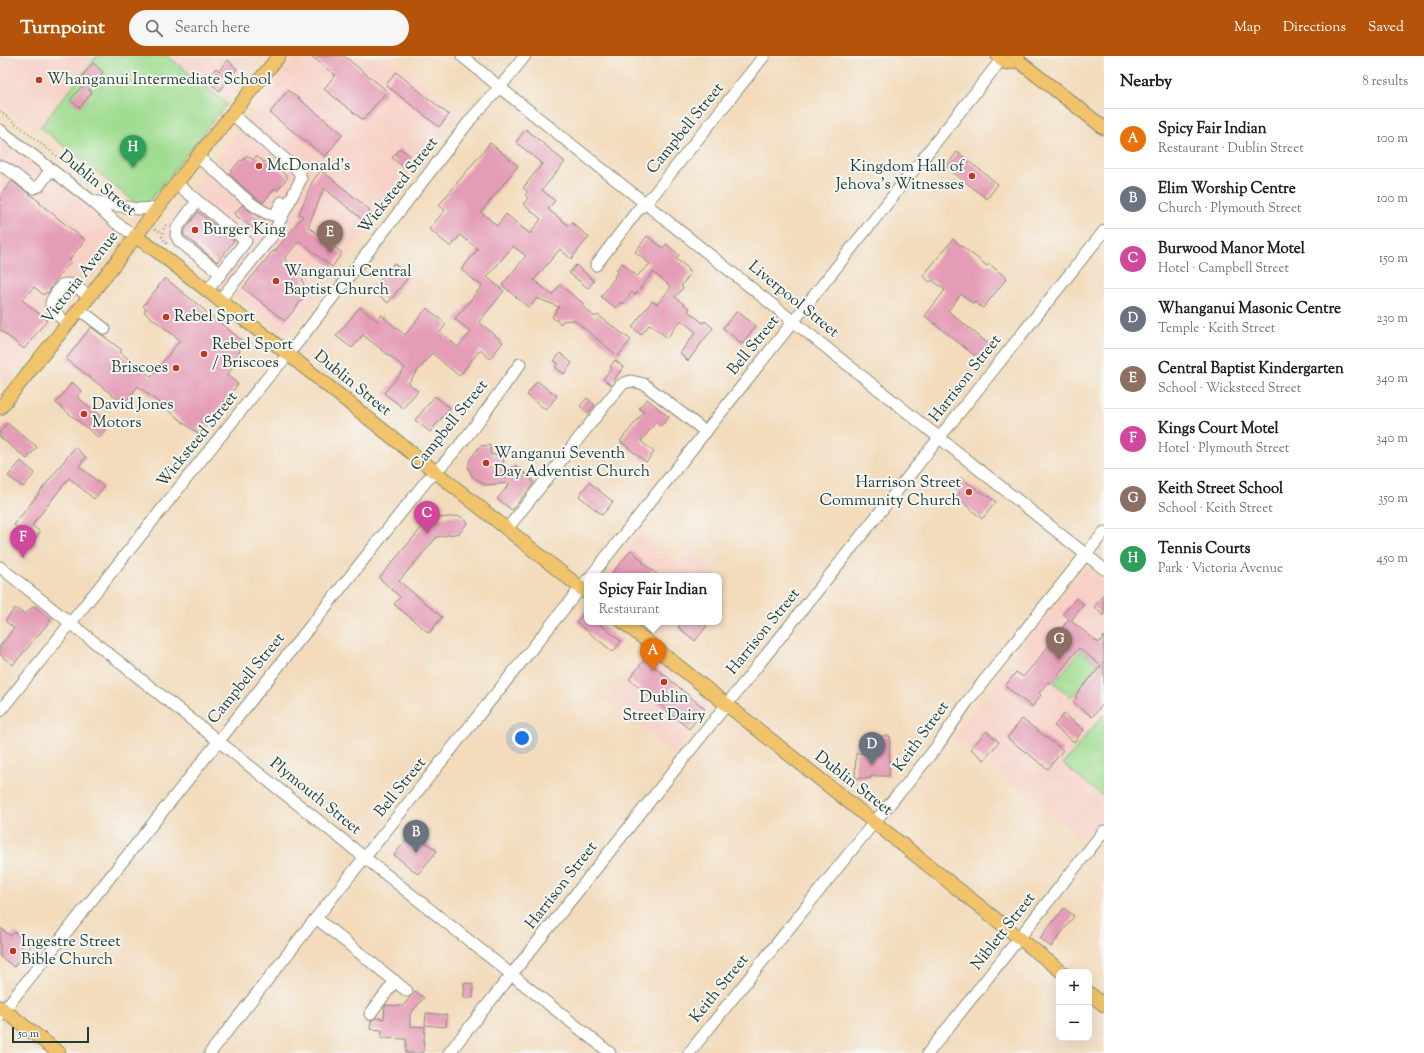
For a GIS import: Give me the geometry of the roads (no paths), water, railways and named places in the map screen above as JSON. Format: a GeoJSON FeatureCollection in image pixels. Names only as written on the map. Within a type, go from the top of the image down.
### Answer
{"type":"FeatureCollection","features":[{"type":"Feature","properties":{"kind":"main road","name":"Victoria Avenue"},"geometry":{"type":"LineString","coordinates":[[0,408],[68,324],[196,157],[279,56]]}},
{"type":"Feature","properties":{"kind":"main road"},"geometry":{"type":"LineString","coordinates":[[1000,58],[1007,63],[1014,61],[1017,58],[1104,128]]}},
{"type":"Feature","properties":{"kind":"main road","name":"Dublin Street"},"geometry":{"type":"LineString","coordinates":[[135,236],[158,252],[506,529],[584,586]]}},
{"type":"Feature","properties":{"kind":"main road","name":"Dublin Street"},"geometry":{"type":"LineString","coordinates":[[626,625],[1058,969]]}},
{"type":"Feature","properties":{"kind":"main road"},"geometry":{"type":"LineString","coordinates":[[1092,996],[1104,1005]]}},
{"type":"Feature","properties":{"kind":"main road"},"geometry":{"type":"LineString","coordinates":[[1,1011],[59,1053]]}},
{"type":"Feature","properties":{"kind":"street","name":"Liverpool Street"},"geometry":{"type":"LineString","coordinates":[[462,56],[1104,569]]}},
{"type":"Feature","properties":{"kind":"street","name":"Wicksteed Street"},"geometry":{"type":"LineString","coordinates":[[0,711],[268,377],[288,355],[471,119],[500,87],[524,56]]}},
{"type":"Feature","properties":{"kind":"street","name":"Campbell Street"},"geometry":{"type":"LineString","coordinates":[[596,265],[637,211],[654,194],[764,56]]}},
{"type":"Feature","properties":{"kind":"street","name":"Bell Street"},"geometry":{"type":"LineString","coordinates":[[592,573],[794,321],[1000,58]]}},
{"type":"Feature","properties":{"kind":"street"},"geometry":{"type":"LineString","coordinates":[[220,301],[272,236],[301,179],[299,171],[292,164],[232,114]]}},
{"type":"Feature","properties":{"kind":"street","name":"Dublin Street"},"geometry":{"type":"LineString","coordinates":[[0,130],[135,236]]}},
{"type":"Feature","properties":{"kind":"street"},"geometry":{"type":"LineString","coordinates":[[196,157],[218,173],[233,188],[258,208],[272,215],[275,215],[284,200],[293,180],[292,164]]}},
{"type":"Feature","properties":{"kind":"street"},"geometry":{"type":"LineString","coordinates":[[0,166],[6,168],[33,188],[39,186],[51,169]]}},
{"type":"Feature","properties":{"kind":"street"},"geometry":{"type":"LineString","coordinates":[[176,183],[246,241],[207,291]]}},
{"type":"Feature","properties":{"kind":"street"},"geometry":{"type":"LineString","coordinates":[[92,201],[137,209],[156,208]]}},
{"type":"Feature","properties":{"kind":"street"},"geometry":{"type":"LineString","coordinates":[[198,201],[177,228],[176,235],[179,242],[221,274]]}},
{"type":"Feature","properties":{"kind":"street","name":"Harrison Street"},"geometry":{"type":"LineString","coordinates":[[449,1053],[1104,231]]}},
{"type":"Feature","properties":{"kind":"street"},"geometry":{"type":"LineString","coordinates":[[68,324],[55,313],[51,306],[51,300],[62,285],[70,283],[76,286],[88,297]]}},
{"type":"Feature","properties":{"kind":"street"},"geometry":{"type":"LineString","coordinates":[[79,309],[105,329]]}},
{"type":"Feature","properties":{"kind":"street","name":"Campbell Street"},"geometry":{"type":"LineString","coordinates":[[1,1011],[427,480],[466,436],[520,364]]}},
{"type":"Feature","properties":{"kind":"street"},"geometry":{"type":"LineString","coordinates":[[506,529],[620,386],[624,383],[631,381],[644,384],[706,432]]}},
{"type":"Feature","properties":{"kind":"street","name":"Keith Street"},"geometry":{"type":"LineString","coordinates":[[689,1053],[874,822],[929,756],[948,732],[967,702],[1104,532]]}},
{"type":"Feature","properties":{"kind":"street","name":"Plymouth Street"},"geometry":{"type":"LineString","coordinates":[[0,567],[610,1053]]}},
{"type":"Feature","properties":{"kind":"street","name":"Bell Street"},"geometry":{"type":"LineString","coordinates":[[210,1053],[316,918],[584,588]]}},
{"type":"Feature","properties":{"kind":"street","name":"Niblett Street"},"geometry":{"type":"LineString","coordinates":[[928,1053],[1104,831]]}},
{"type":"Feature","properties":{"kind":"street"},"geometry":{"type":"LineString","coordinates":[[316,918],[407,991]]}},
{"type":"Feature","properties":{"kind":"street"},"geometry":{"type":"LineString","coordinates":[[370,1014],[395,981]]}},
{"type":"Feature","properties":{"kind":"place","name":"Whanganui Intermediate School"},"geometry":{"type":"Point","coordinates":[39,80]}},
{"type":"Feature","properties":{"kind":"place","name":"McDonald's"},"geometry":{"type":"Point","coordinates":[259,166]}},
{"type":"Feature","properties":{"kind":"place","name":"Tennis Courts"},"geometry":{"type":"Point","coordinates":[133,168]}},
{"type":"Feature","properties":{"kind":"place","name":"Kingdom Hall of Jehova's Witnesses"},"geometry":{"type":"Point","coordinates":[972,176]}},
{"type":"Feature","properties":{"kind":"place","name":"Burger King"},"geometry":{"type":"Point","coordinates":[195,230]}},
{"type":"Feature","properties":{"kind":"place","name":"Central Baptist Kindergarten"},"geometry":{"type":"Point","coordinates":[330,253]}},
{"type":"Feature","properties":{"kind":"place","name":"Wanganui Central Baptist Church"},"geometry":{"type":"Point","coordinates":[276,281]}},
{"type":"Feature","properties":{"kind":"place","name":"Rebel Sport"},"geometry":{"type":"Point","coordinates":[166,317]}},
{"type":"Feature","properties":{"kind":"place","name":"Rebel Sport / Briscoes"},"geometry":{"type":"Point","coordinates":[204,354]}},
{"type":"Feature","properties":{"kind":"place","name":"Briscoes"},"geometry":{"type":"Point","coordinates":[176,368]}},
{"type":"Feature","properties":{"kind":"place","name":"David Jones Motors"},"geometry":{"type":"Point","coordinates":[84,414]}},
{"type":"Feature","properties":{"kind":"place","name":"Wanganui Seventh Day Adventist Church"},"geometry":{"type":"Point","coordinates":[486,463]}},
{"type":"Feature","properties":{"kind":"place","name":"Harrison Street Community Church"},"geometry":{"type":"Point","coordinates":[969,492]}},
{"type":"Feature","properties":{"kind":"place","name":"Burwood Manor Motel"},"geometry":{"type":"Point","coordinates":[427,534]}},
{"type":"Feature","properties":{"kind":"place","name":"Kings Court Motel"},"geometry":{"type":"Point","coordinates":[23,558]}},
{"type":"Feature","properties":{"kind":"place","name":"Keith Street School"},"geometry":{"type":"Point","coordinates":[1059,660]}},
{"type":"Feature","properties":{"kind":"place","name":"Spicy Fair Indian"},"geometry":{"type":"Point","coordinates":[653,671]}},
{"type":"Feature","properties":{"kind":"place","name":"Dublin Street Dairy"},"geometry":{"type":"Point","coordinates":[664,682]}},
{"type":"Feature","properties":{"kind":"place","name":"Whanganui Masonic Centre"},"geometry":{"type":"Point","coordinates":[872,765]}},
{"type":"Feature","properties":{"kind":"place","name":"Elim Worship Centre"},"geometry":{"type":"Point","coordinates":[416,853]}},
{"type":"Feature","properties":{"kind":"place","name":"Ingestre Street Bible Church"},"geometry":{"type":"Point","coordinates":[13,951]}}]}
